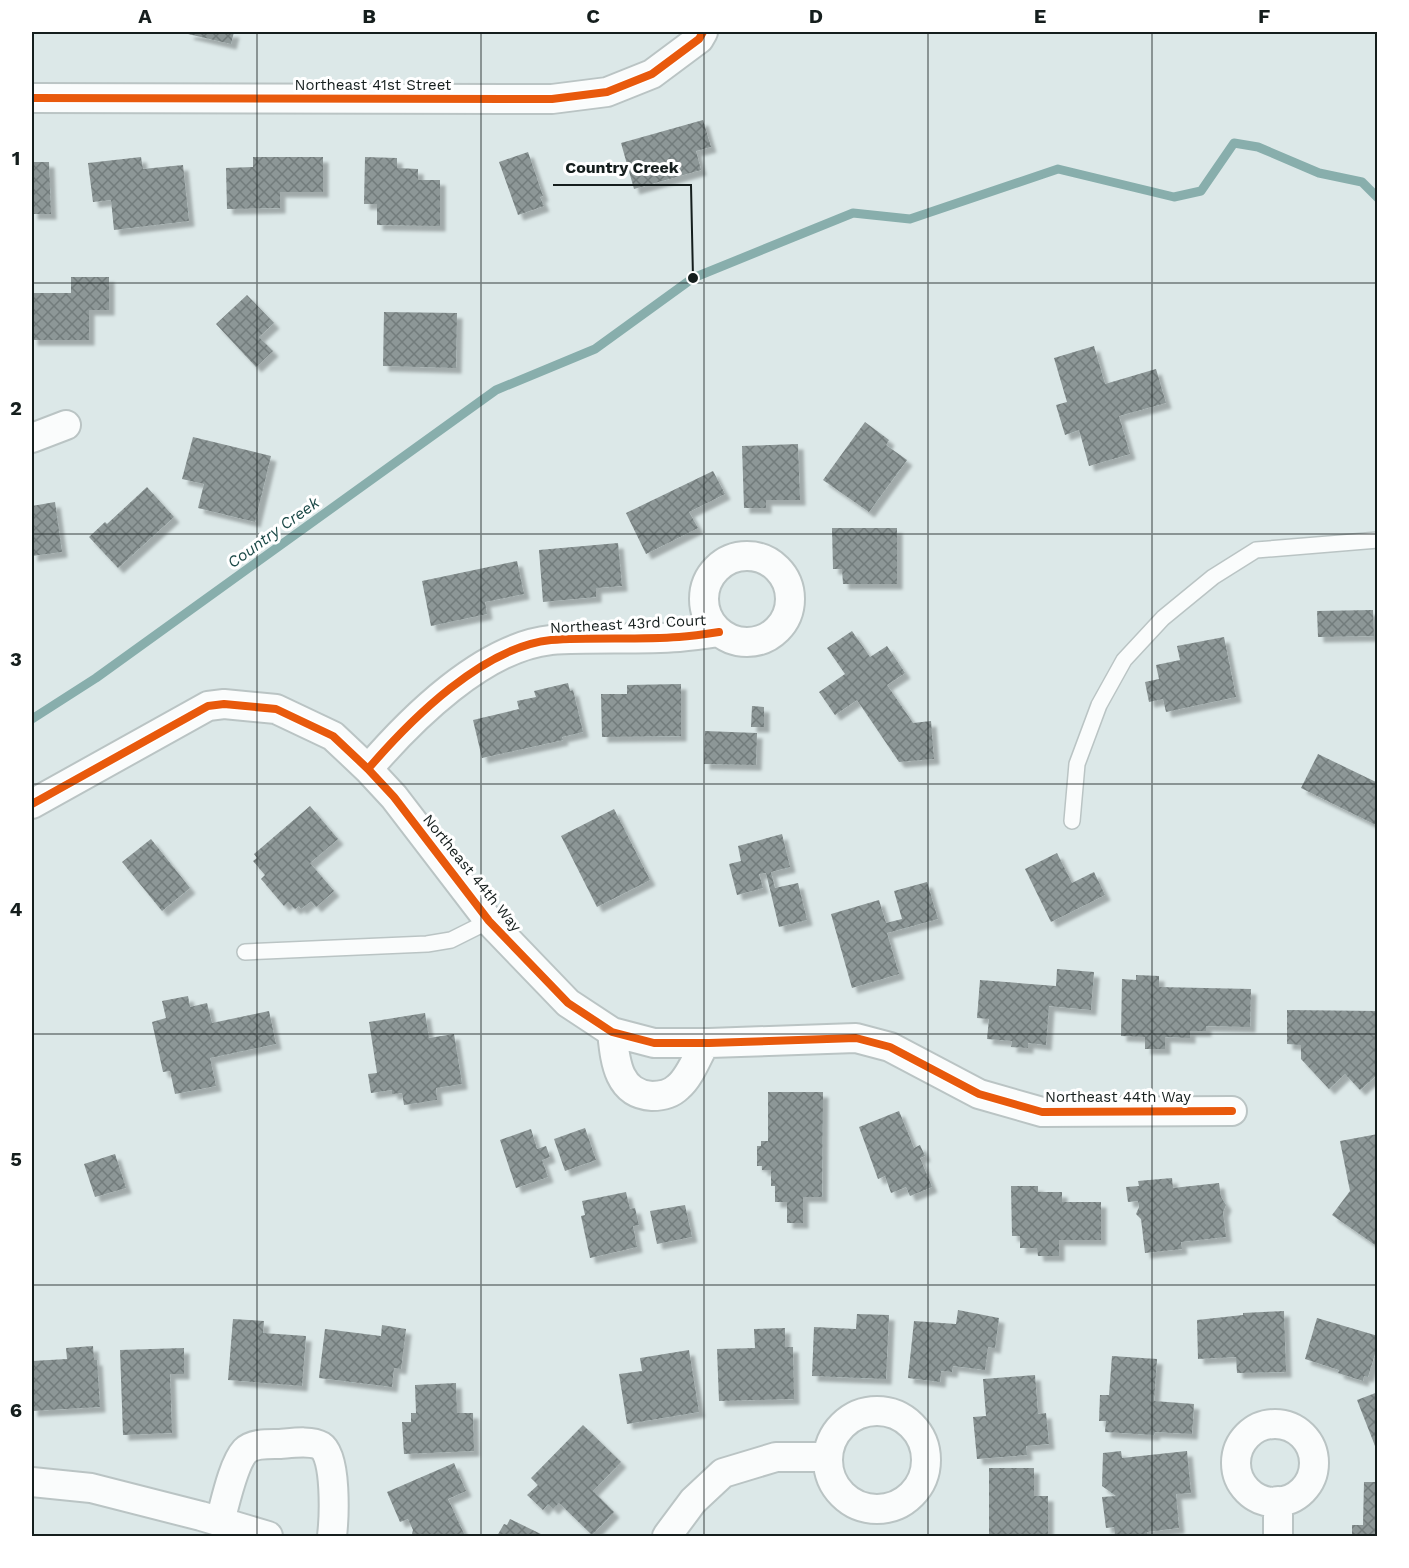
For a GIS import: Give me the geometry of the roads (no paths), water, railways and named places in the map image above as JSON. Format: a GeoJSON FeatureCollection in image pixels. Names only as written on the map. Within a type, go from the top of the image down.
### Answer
{"type":"FeatureCollection","features":[{"type":"Feature","properties":{"kind":"street","name":"Northeast 41st Street"},"geometry":{"type":"LineString","coordinates":[[32,98],[552,99],[607,92],[652,74],[701,35]]}},
{"type":"Feature","properties":{"kind":"street"},"geometry":{"type":"LineString","coordinates":[[32,438],[66,425]]}},
{"type":"Feature","properties":{"kind":"street","name":"Northeast 43rd Court"},"geometry":{"type":"LineString","coordinates":[[368,769],[399,733],[455,685],[513,649],[550,640],[681,637],[719,632]]}},
{"type":"Feature","properties":{"kind":"street","name":"Northeast 44th Way"},"geometry":{"type":"LineString","coordinates":[[32,804],[208,706],[224,704],[276,709],[333,736],[368,769],[394,797],[489,921],[568,1003],[612,1032],[654,1043],[856,1038],[890,1047],[979,1094],[1042,1112],[1232,1111]]}},
{"type":"Feature","properties":{"kind":"street"},"geometry":{"type":"LineString","coordinates":[[612,1032],[619,1076],[635,1092],[646,1096],[668,1094],[677,1088],[685,1080],[705,1043]]}},
{"type":"Feature","properties":{"kind":"street"},"geometry":{"type":"LineString","coordinates":[[219,1521],[239,1459],[246,1449],[259,1445],[305,1443],[321,1446],[328,1454],[332,1467],[332,1536]]}},
{"type":"Feature","properties":{"kind":"street"},"geometry":{"type":"LineString","coordinates":[[667,1536],[693,1501],[723,1473],[776,1457],[827,1457]]}},
{"type":"Feature","properties":{"kind":"street"},"geometry":{"type":"LineString","coordinates":[[32,1482],[91,1488],[268,1536]]}},
{"type":"Feature","properties":{"kind":"street"},"geometry":{"type":"LineString","coordinates":[[1278,1502],[1278,1536]]}},
{"type":"Feature","properties":{"kind":"lane"},"geometry":{"type":"LineString","coordinates":[[1072,821],[1077,764],[1099,705],[1124,660],[1163,618],[1213,577],[1256,550],[1377,540]]}},
{"type":"Feature","properties":{"kind":"lane"},"geometry":{"type":"LineString","coordinates":[[245,952],[427,944],[451,940],[489,921]]}},
{"type":"Feature","properties":{"kind":"waterway","name":"Country Creek"},"geometry":{"type":"LineString","coordinates":[[32,719],[96,678],[496,390],[595,349],[693,278],[853,213],[910,219],[1058,169],[1174,197],[1201,191],[1234,143],[1258,147],[1319,173],[1362,182],[1378,198]]}},
{"type":"Feature","properties":{"kind":"place","name":"Country Creek"},"geometry":{"type":"Point","coordinates":[693,278]}}]}
